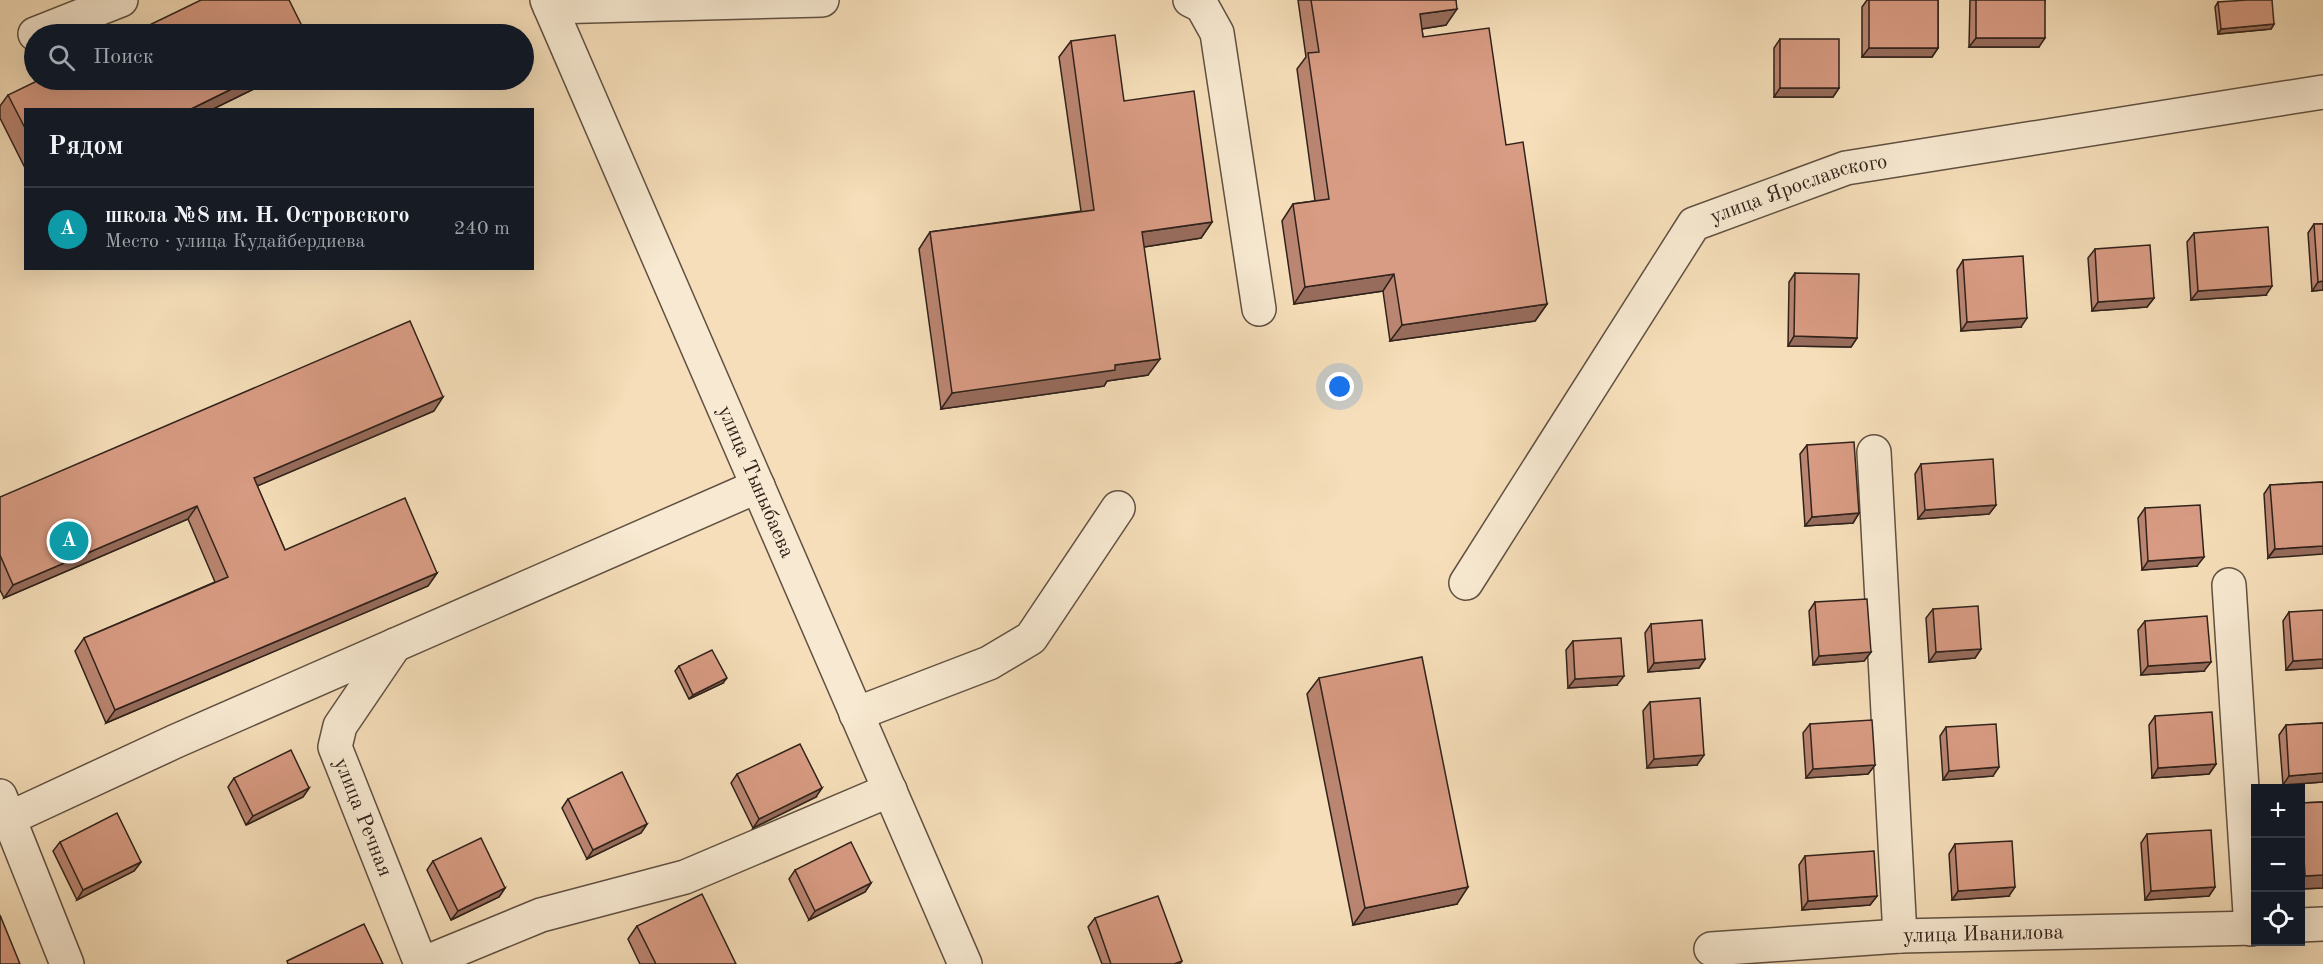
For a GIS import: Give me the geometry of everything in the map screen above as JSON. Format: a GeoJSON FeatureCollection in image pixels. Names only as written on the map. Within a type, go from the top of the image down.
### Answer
{"type":"FeatureCollection","features":[{"type":"Feature","properties":{"kind":"street"},"geometry":{"type":"LineString","coordinates":[[61,24],[121,0]]}},
{"type":"Feature","properties":{"kind":"street"},"geometry":{"type":"LineString","coordinates":[[548,3],[822,0]]}},
{"type":"Feature","properties":{"kind":"street"},"geometry":{"type":"LineString","coordinates":[[1190,0],[1202,6],[1217,33],[1259,309]]}},
{"type":"Feature","properties":{"kind":"street","name":"улица Тыныбаева"},"geometry":{"type":"LineString","coordinates":[[548,3],[965,964]]}},
{"type":"Feature","properties":{"kind":"street","name":"улица Ярославского"},"geometry":{"type":"LineString","coordinates":[[1466,583],[1694,224],[1846,168],[2323,92]]}},
{"type":"Feature","properties":{"kind":"street"},"geometry":{"type":"LineString","coordinates":[[1874,452],[1900,936]]}},
{"type":"Feature","properties":{"kind":"street"},"geometry":{"type":"LineString","coordinates":[[67,964],[5,807],[176,741],[758,486]]}},
{"type":"Feature","properties":{"kind":"street"},"geometry":{"type":"LineString","coordinates":[[856,714],[989,663],[1031,638],[1118,508]]}},
{"type":"Feature","properties":{"kind":"street"},"geometry":{"type":"LineString","coordinates":[[2229,585],[2251,900]]}},
{"type":"Feature","properties":{"kind":"street","name":"улица Речная"},"geometry":{"type":"LineString","coordinates":[[395,645],[340,726],[335,747],[421,964]]}},
{"type":"Feature","properties":{"kind":"street"},"geometry":{"type":"LineString","coordinates":[[421,964],[541,915],[685,877],[890,790]]}},
{"type":"Feature","properties":{"kind":"street"},"geometry":{"type":"LineString","coordinates":[[2305,925],[2323,924]]}},
{"type":"Feature","properties":{"kind":"street","name":"улица Иванилова"},"geometry":{"type":"LineString","coordinates":[[1711,949],[1900,936],[2251,929]]}},
{"type":"Feature","properties":{"kind":"building"},"geometry":{"type":"Polygon","coordinates":[[[201,0],[289,0],[301,24],[152,24],[201,0]]]}},
{"type":"Feature","properties":{"kind":"building"},"geometry":{"type":"Polygon","coordinates":[[[1311,0],[1456,0],[1457,9],[1420,14],[1423,37],[1489,28],[1506,145],[1523,142],[1547,304],[1402,325],[1394,274],[1305,287],[1293,204],[1329,199],[1308,53],[1319,52],[1311,0]]]}},
{"type":"Feature","properties":{"kind":"building"},"geometry":{"type":"Polygon","coordinates":[[[1869,0],[1938,0],[1938,48],[1869,48],[1869,0]]]}},
{"type":"Feature","properties":{"kind":"building"},"geometry":{"type":"Polygon","coordinates":[[[1976,0],[2045,0],[2045,38],[1976,38],[1976,0]]]}},
{"type":"Feature","properties":{"kind":"building"},"geometry":{"type":"Polygon","coordinates":[[[2272,0],[2274,24],[2221,29],[2218,2],[2272,0]]]}},
{"type":"Feature","properties":{"kind":"building"},"geometry":{"type":"Polygon","coordinates":[[[1115,35],[1124,101],[1194,91],[1212,222],[1142,232],[1160,359],[1115,365],[1115,370],[952,393],[930,232],[1094,210],[1071,41],[1115,35]]]}},
{"type":"Feature","properties":{"kind":"building"},"geometry":{"type":"Polygon","coordinates":[[[1780,39],[1839,39],[1839,88],[1780,88],[1780,39]]]}},
{"type":"Feature","properties":{"kind":"building"},"geometry":{"type":"Polygon","coordinates":[[[24,87],[24,90],[230,90],[193,108],[24,108],[24,126],[8,95],[24,87]]]}},
{"type":"Feature","properties":{"kind":"building"},"geometry":{"type":"Polygon","coordinates":[[[2314,224],[2323,224],[2323,281],[2318,282],[2314,224]]]}},
{"type":"Feature","properties":{"kind":"building"},"geometry":{"type":"Polygon","coordinates":[[[2268,227],[2272,286],[2198,291],[2194,233],[2268,227]]]}},
{"type":"Feature","properties":{"kind":"building"},"geometry":{"type":"Polygon","coordinates":[[[2150,245],[2154,298],[2098,302],[2095,249],[2150,245]]]}},
{"type":"Feature","properties":{"kind":"building"},"geometry":{"type":"Polygon","coordinates":[[[2023,256],[2027,318],[1967,322],[1963,260],[2023,256]]]}},
{"type":"Feature","properties":{"kind":"building"},"geometry":{"type":"Polygon","coordinates":[[[1795,273],[1859,274],[1857,338],[1794,336],[1795,273]]]}},
{"type":"Feature","properties":{"kind":"building"},"geometry":{"type":"Polygon","coordinates":[[[410,321],[443,397],[254,478],[285,550],[405,498],[437,573],[115,710],[84,638],[228,577],[197,506],[13,585],[0,555],[0,497],[410,321]]]}},
{"type":"Feature","properties":{"kind":"building"},"geometry":{"type":"Polygon","coordinates":[[[1854,442],[1859,513],[1812,517],[1807,445],[1854,442]]]}},
{"type":"Feature","properties":{"kind":"building"},"geometry":{"type":"Polygon","coordinates":[[[1993,459],[1996,505],[1925,510],[1921,464],[1993,459]]]}},
{"type":"Feature","properties":{"kind":"building"},"geometry":{"type":"Polygon","coordinates":[[[2323,482],[2323,546],[2275,549],[2270,485],[2323,482]]]}},
{"type":"Feature","properties":{"kind":"building"},"geometry":{"type":"Polygon","coordinates":[[[2200,505],[2204,557],[2148,561],[2145,508],[2200,505]]]}},
{"type":"Feature","properties":{"kind":"building"},"geometry":{"type":"Polygon","coordinates":[[[1867,599],[1871,652],[1819,656],[1815,602],[1867,599]]]}},
{"type":"Feature","properties":{"kind":"building"},"geometry":{"type":"Polygon","coordinates":[[[1978,606],[1981,649],[1936,652],[1933,609],[1978,606]]]}},
{"type":"Feature","properties":{"kind":"building"},"geometry":{"type":"Polygon","coordinates":[[[2323,610],[2323,659],[2293,661],[2289,612],[2323,610]]]}},
{"type":"Feature","properties":{"kind":"building"},"geometry":{"type":"Polygon","coordinates":[[[2207,616],[2211,662],[2148,666],[2145,621],[2207,616]]]}},
{"type":"Feature","properties":{"kind":"building"},"geometry":{"type":"Polygon","coordinates":[[[1702,620],[1705,659],[1654,663],[1651,624],[1702,620]]]}},
{"type":"Feature","properties":{"kind":"building"},"geometry":{"type":"Polygon","coordinates":[[[1621,638],[1624,676],[1575,679],[1573,641],[1621,638]]]}},
{"type":"Feature","properties":{"kind":"building"},"geometry":{"type":"Polygon","coordinates":[[[712,650],[727,678],[693,695],[679,666],[712,650]]]}},
{"type":"Feature","properties":{"kind":"building"},"geometry":{"type":"Polygon","coordinates":[[[1422,657],[1468,887],[1365,908],[1319,678],[1422,657]]]}},
{"type":"Feature","properties":{"kind":"building"},"geometry":{"type":"Polygon","coordinates":[[[1700,698],[1704,755],[1654,759],[1650,702],[1700,698]]]}},
{"type":"Feature","properties":{"kind":"building"},"geometry":{"type":"Polygon","coordinates":[[[2212,712],[2216,764],[2158,768],[2155,716],[2212,712]]]}},
{"type":"Feature","properties":{"kind":"building"},"geometry":{"type":"Polygon","coordinates":[[[1872,720],[1875,765],[1813,769],[1810,724],[1872,720]]]}},
{"type":"Feature","properties":{"kind":"building"},"geometry":{"type":"Polygon","coordinates":[[[2323,723],[2323,773],[2289,776],[2286,725],[2323,723]]]}},
{"type":"Feature","properties":{"kind":"building"},"geometry":{"type":"Polygon","coordinates":[[[1996,724],[1999,767],[1949,771],[1946,727],[1996,724]]]}},
{"type":"Feature","properties":{"kind":"building"},"geometry":{"type":"Polygon","coordinates":[[[800,744],[822,788],[759,819],[737,774],[800,744]]]}},
{"type":"Feature","properties":{"kind":"building"},"geometry":{"type":"Polygon","coordinates":[[[291,750],[309,788],[253,816],[234,778],[291,750]]]}},
{"type":"Feature","properties":{"kind":"building"},"geometry":{"type":"Polygon","coordinates":[[[622,772],[647,824],[593,850],[568,799],[622,772]]]}},
{"type":"Feature","properties":{"kind":"building"},"geometry":{"type":"Polygon","coordinates":[[[2323,802],[2323,875],[2305,876],[2305,803],[2323,802]]]}},
{"type":"Feature","properties":{"kind":"building"},"geometry":{"type":"Polygon","coordinates":[[[117,813],[141,862],[83,890],[60,842],[117,813]]]}},
{"type":"Feature","properties":{"kind":"building"},"geometry":{"type":"Polygon","coordinates":[[[2211,830],[2215,887],[2151,891],[2147,834],[2211,830]]]}},
{"type":"Feature","properties":{"kind":"building"},"geometry":{"type":"Polygon","coordinates":[[[481,838],[505,888],[458,911],[433,861],[481,838]]]}},
{"type":"Feature","properties":{"kind":"building"},"geometry":{"type":"Polygon","coordinates":[[[2012,841],[2015,887],[1958,891],[1955,844],[2012,841]]]}},
{"type":"Feature","properties":{"kind":"building"},"geometry":{"type":"Polygon","coordinates":[[[851,842],[871,883],[815,911],[795,870],[851,842]]]}},
{"type":"Feature","properties":{"kind":"building"},"geometry":{"type":"Polygon","coordinates":[[[1874,851],[1877,896],[1808,901],[1805,856],[1874,851]]]}},
{"type":"Feature","properties":{"kind":"building"},"geometry":{"type":"Polygon","coordinates":[[[702,894],[736,964],[656,964],[637,926],[702,894]]]}},
{"type":"Feature","properties":{"kind":"building"},"geometry":{"type":"Polygon","coordinates":[[[1158,896],[1182,961],[1174,964],[1111,964],[1095,918],[1158,896]]]}},
{"type":"Feature","properties":{"kind":"building"},"geometry":{"type":"Polygon","coordinates":[[[0,915],[20,964],[0,964],[0,915]]]}},
{"type":"Feature","properties":{"kind":"building"},"geometry":{"type":"Polygon","coordinates":[[[364,924],[383,964],[288,964],[287,961],[364,924]]]}},
{"type":"Feature","properties":{"kind":"place","name":"школа №8 им. Н. Островского"},"geometry":{"type":"Point","coordinates":[69,541]}}]}
